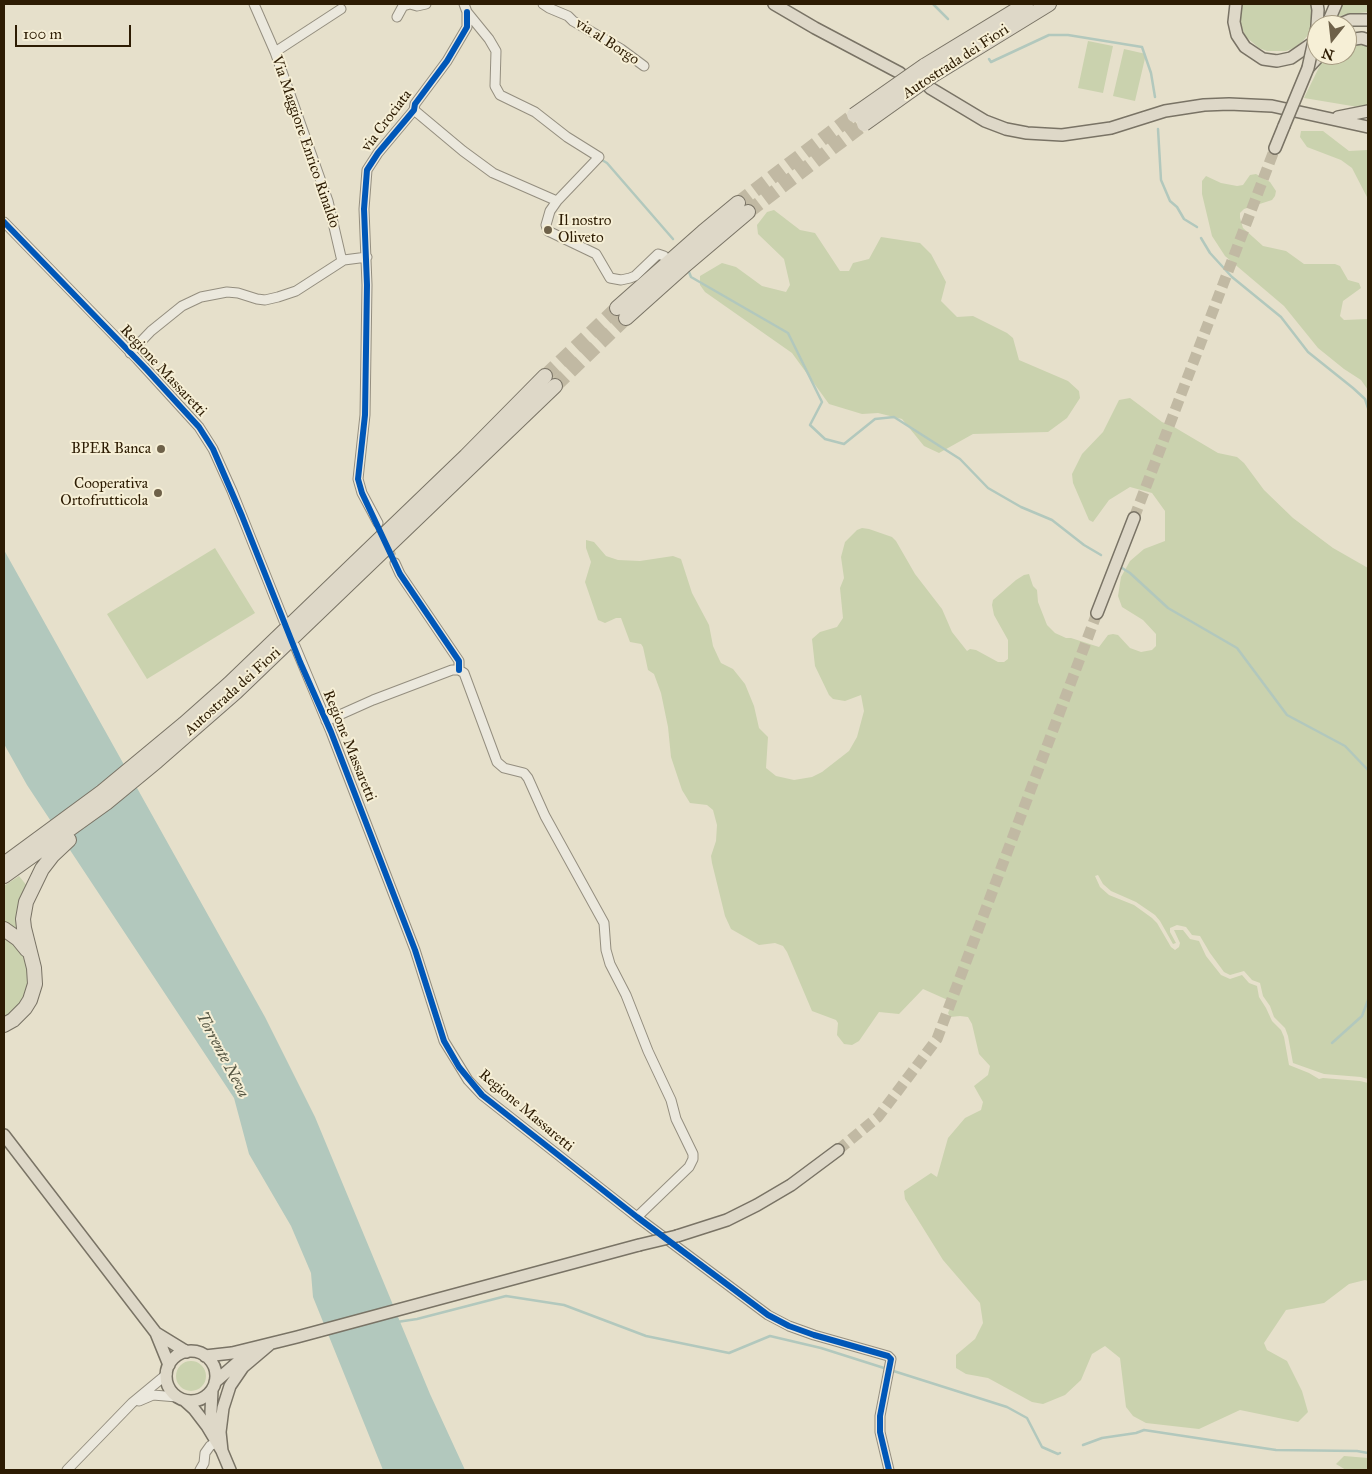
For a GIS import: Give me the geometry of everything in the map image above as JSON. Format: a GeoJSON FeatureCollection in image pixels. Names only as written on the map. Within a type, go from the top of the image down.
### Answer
{"type":"FeatureCollection","features":[{"type":"Feature","properties":{"kind":"highway","name":"Autostrada dei Fiori"},"geometry":{"type":"LineString","coordinates":[[928,77],[1026,4]]}},
{"type":"Feature","properties":{"kind":"highway","name":"Autostrada dei Fiori"},"geometry":{"type":"LineString","coordinates":[[859,119],[1049,4]]}},
{"type":"Feature","properties":{"kind":"highway"},"geometry":{"type":"LineString","coordinates":[[622,313],[683,267],[743,207]]}},
{"type":"Feature","properties":{"kind":"highway","name":"Autostrada dei Fiori"},"geometry":{"type":"LineString","coordinates":[[22,857],[106,803],[157,761],[466,456],[550,381]]}},
{"type":"Feature","properties":{"kind":"highway","name":"Autostrada dei Fiori"},"geometry":{"type":"LineString","coordinates":[[4,876],[22,857],[232,688]]}},
{"type":"Feature","properties":{"kind":"highway"},"geometry":{"type":"LineString","coordinates":[[4,1025],[19,1014],[30,1000],[33,992],[35,976],[23,919],[26,902],[35,880],[52,856],[106,803]]}},
{"type":"Feature","properties":{"kind":"highway"},"geometry":{"type":"LineString","coordinates":[[4,862],[22,857]]}},
{"type":"Feature","properties":{"kind":"highway"},"geometry":{"type":"LineString","coordinates":[[4,929],[18,938],[31,954]]}},
{"type":"Feature","properties":{"kind":"main road"},"geometry":{"type":"LineString","coordinates":[[774,4],[815,28],[900,72]]}},
{"type":"Feature","properties":{"kind":"main road"},"geometry":{"type":"LineString","coordinates":[[1236,4],[1233,16],[1237,35],[1245,47],[1263,58],[1277,61],[1291,58],[1307,47]]}},
{"type":"Feature","properties":{"kind":"main road"},"geometry":{"type":"LineString","coordinates":[[1275,148],[1309,65]]}},
{"type":"Feature","properties":{"kind":"main road"},"geometry":{"type":"LineString","coordinates":[[1308,68],[1311,65]]}},
{"type":"Feature","properties":{"kind":"main road"},"geometry":{"type":"LineString","coordinates":[[928,77],[986,121],[1006,129],[1028,133],[1062,136],[1111,128],[1165,111],[1218,104],[1259,104],[1368,127]]}},
{"type":"Feature","properties":{"kind":"main road"},"geometry":{"type":"LineString","coordinates":[[1328,119],[1351,116],[1368,111]]}},
{"type":"Feature","properties":{"kind":"main road"},"geometry":{"type":"LineString","coordinates":[[1096,613],[1134,518]]}},
{"type":"Feature","properties":{"kind":"main road"},"geometry":{"type":"LineString","coordinates":[[4,1135],[156,1333],[168,1369],[167,1383],[171,1391],[198,1414],[218,1444],[230,1470]]}},
{"type":"Feature","properties":{"kind":"main road"},"geometry":{"type":"LineString","coordinates":[[205,1356],[232,1352],[297,1337],[677,1236],[726,1220],[757,1205],[791,1185],[838,1150]]}},
{"type":"Feature","properties":{"kind":"main road"},"geometry":{"type":"LineString","coordinates":[[156,1333],[187,1352]]}},
{"type":"Feature","properties":{"kind":"main road"},"geometry":{"type":"LineString","coordinates":[[218,1444],[223,1408],[230,1386],[243,1367],[272,1343]]}},
{"type":"Feature","properties":{"kind":"main road"},"geometry":{"type":"LineString","coordinates":[[181,1398],[192,1401],[200,1400],[238,1362],[262,1350]]}},
{"type":"Feature","properties":{"kind":"main road"},"geometry":{"type":"LineString","coordinates":[[168,1369],[174,1359],[187,1352],[194,1352],[205,1356],[212,1362],[215,1369],[211,1412],[218,1444]]}},
{"type":"Feature","properties":{"kind":"street","name":"Via Maggiore Enrico Rinaldo"},"geometry":{"type":"LineString","coordinates":[[254,4],[275,52],[328,201],[341,257],[344,260]]}},
{"type":"Feature","properties":{"kind":"street"},"geometry":{"type":"LineString","coordinates":[[398,17],[403,6],[426,4]]}},
{"type":"Feature","properties":{"kind":"street","name":"via al Borgo"},"geometry":{"type":"LineString","coordinates":[[543,4],[568,16],[573,21],[621,49],[644,66]]}},
{"type":"Feature","properties":{"kind":"street"},"geometry":{"type":"LineString","coordinates":[[465,8],[496,51],[495,86],[500,95],[535,112],[568,137],[599,156],[550,211],[546,225],[548,232],[596,254],[610,278],[621,280],[635,276],[658,254],[664,256]]}},
{"type":"Feature","properties":{"kind":"street","name":"via Crociata"},"geometry":{"type":"LineString","coordinates":[[378,523],[362,493],[358,479],[365,415],[367,257],[364,209],[367,170],[378,153],[414,110],[416,104],[447,61],[467,27],[465,8]]}},
{"type":"Feature","properties":{"kind":"street"},"geometry":{"type":"LineString","coordinates":[[275,52],[341,9]]}},
{"type":"Feature","properties":{"kind":"street"},"geometry":{"type":"LineString","coordinates":[[414,110],[493,173],[557,202]]}},
{"type":"Feature","properties":{"kind":"street","name":"Regione Massaretti"},"geometry":{"type":"LineString","coordinates":[[4,222],[130,352],[199,427],[213,449],[236,500],[284,621]]}},
{"type":"Feature","properties":{"kind":"street"},"geometry":{"type":"LineString","coordinates":[[130,352],[151,331],[182,306],[196,299],[227,292],[265,300],[278,297],[296,291],[344,260],[367,257]]}},
{"type":"Feature","properties":{"kind":"street"},"geometry":{"type":"LineString","coordinates":[[395,564],[459,660],[459,670]]}},
{"type":"Feature","properties":{"kind":"street","name":"Regione Massaretti"},"geometry":{"type":"LineString","coordinates":[[295,646],[415,950],[444,1041],[459,1067],[482,1095],[637,1217],[768,1315],[789,1326],[814,1335],[888,1356],[891,1359],[880,1416],[880,1432],[888,1470]]}},
{"type":"Feature","properties":{"kind":"street"},"geometry":{"type":"LineString","coordinates":[[326,721],[373,700],[452,670],[459,670],[464,673],[497,762],[504,768],[524,773],[528,778],[545,816],[604,923],[606,950],[610,964],[626,995],[648,1051],[671,1100],[676,1119],[693,1154],[690,1167],[637,1217]]}},
{"type":"Feature","properties":{"kind":"street"},"geometry":{"type":"LineString","coordinates":[[67,1470],[168,1369]]}},
{"type":"Feature","properties":{"kind":"street"},"geometry":{"type":"LineString","coordinates":[[132,1403],[153,1396],[181,1398]]}},
{"type":"Feature","properties":{"kind":"street"},"geometry":{"type":"LineString","coordinates":[[200,1470],[204,1463],[205,1453],[210,1446],[218,1444]]}},
{"type":"Feature","properties":{"kind":"green space"},"geometry":{"type":"Polygon","coordinates":[[[1241,4],[1311,4],[1314,15],[1307,15],[1307,36],[1294,48],[1286,51],[1267,51],[1259,48],[1245,36],[1239,18],[1241,4]]]}},
{"type":"Feature","properties":{"kind":"green space"},"geometry":{"type":"Polygon","coordinates":[[[1341,4],[1368,4],[1368,12],[1336,15],[1341,4]]]}},
{"type":"Feature","properties":{"kind":"green space"},"geometry":{"type":"Polygon","coordinates":[[[1088,41],[1113,46],[1103,93],[1078,88],[1088,41]]]}},
{"type":"Feature","properties":{"kind":"green space"},"geometry":{"type":"Polygon","coordinates":[[[1357,43],[1368,46],[1368,105],[1358,107],[1304,98],[1320,65],[1357,65],[1357,43]]]}},
{"type":"Feature","properties":{"kind":"green space"},"geometry":{"type":"Polygon","coordinates":[[[1124,49],[1146,54],[1135,101],[1113,96],[1124,49]]]}},
{"type":"Feature","properties":{"kind":"green space"},"geometry":{"type":"Polygon","coordinates":[[[1301,131],[1323,131],[1349,151],[1368,150],[1368,199],[1352,168],[1341,160],[1307,147],[1300,137],[1301,131]]]}},
{"type":"Feature","properties":{"kind":"green space"},"geometry":{"type":"Polygon","coordinates":[[[1256,174],[1270,182],[1276,191],[1275,196],[1272,200],[1244,209],[1240,213],[1243,228],[1263,246],[1286,251],[1304,264],[1335,264],[1340,266],[1348,280],[1359,283],[1361,288],[1343,301],[1340,316],[1344,320],[1368,319],[1368,390],[1361,380],[1318,348],[1284,306],[1225,256],[1212,236],[1202,194],[1202,181],[1206,176],[1221,183],[1237,186],[1243,185],[1250,175],[1256,174]]]}},
{"type":"Feature","properties":{"kind":"green space"},"geometry":{"type":"Polygon","coordinates":[[[774,210],[800,230],[815,233],[840,271],[849,271],[853,263],[869,259],[881,237],[920,243],[931,254],[946,282],[941,301],[957,317],[973,316],[1007,333],[1013,338],[1019,360],[1068,381],[1079,391],[1080,398],[1067,418],[1048,432],[973,434],[939,453],[924,446],[902,419],[878,413],[862,414],[829,404],[792,353],[705,292],[700,285],[700,276],[722,263],[736,267],[762,286],[786,292],[790,285],[784,259],[758,234],[757,225],[767,212],[774,210]]]}},
{"type":"Feature","properties":{"kind":"green space"},"geometry":{"type":"Polygon","coordinates":[[[1130,398],[1162,422],[1218,453],[1237,457],[1244,463],[1264,490],[1293,518],[1333,548],[1368,568],[1368,1079],[1324,1074],[1293,1063],[1285,1028],[1274,1017],[1270,1006],[1263,996],[1260,983],[1252,980],[1244,971],[1230,975],[1224,972],[1200,936],[1192,935],[1186,927],[1177,925],[1170,928],[1176,943],[1173,944],[1155,915],[1136,902],[1111,891],[1103,884],[1098,875],[1095,876],[1100,887],[1109,895],[1134,905],[1152,918],[1175,950],[1179,947],[1180,943],[1174,930],[1183,930],[1190,939],[1199,941],[1206,956],[1221,975],[1230,979],[1242,975],[1249,983],[1257,986],[1259,997],[1272,1021],[1281,1030],[1284,1037],[1289,1065],[1319,1079],[1368,1083],[1368,1281],[1349,1284],[1324,1303],[1286,1310],[1264,1343],[1267,1350],[1287,1361],[1302,1391],[1308,1412],[1298,1422],[1240,1410],[1199,1429],[1146,1423],[1133,1416],[1126,1407],[1120,1358],[1105,1346],[1092,1354],[1081,1380],[1065,1395],[1043,1404],[1032,1402],[988,1378],[966,1374],[956,1368],[956,1355],[975,1339],[983,1323],[980,1303],[943,1260],[905,1199],[904,1191],[931,1173],[937,1177],[948,1138],[965,1118],[981,1110],[983,1102],[974,1086],[988,1075],[990,1066],[979,1054],[972,1024],[968,1017],[950,1017],[948,1013],[951,1006],[950,1001],[923,989],[899,1014],[879,1012],[859,1041],[852,1045],[844,1044],[837,1035],[838,1023],[836,1020],[812,1011],[783,946],[775,943],[759,945],[731,929],[725,916],[712,863],[711,856],[716,841],[717,825],[713,810],[707,805],[690,803],[682,790],[671,757],[668,727],[661,693],[654,674],[648,670],[643,647],[641,644],[630,642],[621,618],[605,623],[598,620],[585,582],[591,562],[586,548],[586,540],[594,542],[606,556],[618,560],[640,561],[673,556],[681,559],[692,593],[709,625],[713,646],[719,659],[721,663],[733,669],[745,684],[754,706],[759,728],[768,737],[766,768],[776,776],[794,780],[812,777],[822,772],[849,751],[857,737],[864,711],[861,695],[845,701],[833,699],[829,695],[815,666],[812,639],[820,632],[837,627],[843,618],[840,588],[844,578],[841,557],[845,542],[857,530],[862,528],[892,537],[896,541],[915,574],[942,609],[952,632],[967,651],[970,649],[976,650],[998,662],[1004,662],[1008,659],[1008,640],[994,615],[993,600],[1016,580],[1029,574],[1033,586],[1037,590],[1038,602],[1047,625],[1055,633],[1099,647],[1108,635],[1113,634],[1118,635],[1130,648],[1141,652],[1152,650],[1156,646],[1156,634],[1143,620],[1122,607],[1118,596],[1121,577],[1130,561],[1144,549],[1165,541],[1165,511],[1152,493],[1130,487],[1109,500],[1093,522],[1089,520],[1073,483],[1072,474],[1082,454],[1103,432],[1119,400],[1130,398]]]}},
{"type":"Feature","properties":{"kind":"green space"},"geometry":{"type":"Polygon","coordinates":[[[215,548],[255,613],[147,679],[107,614],[215,548]]]}},
{"type":"Feature","properties":{"kind":"green space"},"geometry":{"type":"Polygon","coordinates":[[[19,876],[28,887],[21,934],[4,925],[4,886],[19,876]]]}},
{"type":"Feature","properties":{"kind":"green space"},"geometry":{"type":"Polygon","coordinates":[[[4,934],[7,935],[26,959],[29,984],[23,1001],[4,1020],[4,934]]]}},
{"type":"Feature","properties":{"kind":"green space"},"geometry":{"type":"Polygon","coordinates":[[[191,1361],[202,1365],[206,1376],[202,1387],[191,1391],[180,1387],[176,1376],[180,1365],[191,1361]]]}},
{"type":"Feature","properties":{"kind":"green space"},"geometry":{"type":"Polygon","coordinates":[[[1344,1456],[1368,1458],[1368,1470],[1346,1470],[1336,1464],[1344,1456]]]}},
{"type":"Feature","properties":{"kind":"water","name":"Torrente Neva"},"geometry":{"type":"Polygon","coordinates":[[[4,550],[265,1017],[315,1117],[430,1394],[465,1470],[383,1470],[313,1297],[311,1273],[291,1226],[249,1154],[234,1098],[27,785],[4,744],[4,550]]]}},
{"type":"Feature","properties":{"kind":"waterway"},"geometry":{"type":"LineString","coordinates":[[933,4],[948,19]]}},
{"type":"Feature","properties":{"kind":"waterway"},"geometry":{"type":"LineString","coordinates":[[989,59],[991,62],[1049,35],[1068,35],[1142,47],[1151,73],[1155,97]]}},
{"type":"Feature","properties":{"kind":"waterway"},"geometry":{"type":"LineString","coordinates":[[1158,129],[1161,180],[1170,201],[1177,207],[1184,219],[1197,227]]}},
{"type":"Feature","properties":{"kind":"waterway"},"geometry":{"type":"LineString","coordinates":[[602,160],[607,163],[673,239]]}},
{"type":"Feature","properties":{"kind":"waterway"},"geometry":{"type":"LineString","coordinates":[[1201,238],[1210,253],[1232,277],[1281,317],[1308,352],[1365,399],[1368,408]]}},
{"type":"Feature","properties":{"kind":"waterway"},"geometry":{"type":"LineString","coordinates":[[689,272],[691,277],[788,333],[822,402],[810,425],[825,439],[844,444],[875,419],[894,417],[960,459],[988,488],[1021,507],[1052,520],[1084,545],[1101,555]]}},
{"type":"Feature","properties":{"kind":"waterway"},"geometry":{"type":"LineString","coordinates":[[1122,568],[1168,608],[1237,648],[1287,715],[1345,746],[1368,770]]}},
{"type":"Feature","properties":{"kind":"waterway"},"geometry":{"type":"LineString","coordinates":[[1332,1043],[1362,1016],[1368,1000]]}},
{"type":"Feature","properties":{"kind":"waterway"},"geometry":{"type":"LineString","coordinates":[[397,1322],[417,1319],[506,1296],[564,1305],[646,1336],[729,1353],[770,1336],[821,1348],[1007,1407],[1027,1418],[1042,1447],[1058,1454],[1060,1453]]}},
{"type":"Feature","properties":{"kind":"waterway"},"geometry":{"type":"LineString","coordinates":[[1083,1445],[1102,1438],[1144,1430],[1276,1450],[1357,1451],[1368,1453]]}},
{"type":"Feature","properties":{"kind":"tunnel"},"geometry":{"type":"LineString","coordinates":[[738,203],[854,115]]}},
{"type":"Feature","properties":{"kind":"tunnel"},"geometry":{"type":"LineString","coordinates":[[748,212],[864,124]]}},
{"type":"Feature","properties":{"kind":"tunnel"},"geometry":{"type":"LineString","coordinates":[[1134,518],[1275,148]]}},
{"type":"Feature","properties":{"kind":"tunnel"},"geometry":{"type":"LineString","coordinates":[[545,376],[617,308]]}},
{"type":"Feature","properties":{"kind":"tunnel"},"geometry":{"type":"LineString","coordinates":[[555,386],[626,318]]}},
{"type":"Feature","properties":{"kind":"tunnel"},"geometry":{"type":"LineString","coordinates":[[378,523],[395,563]]}},
{"type":"Feature","properties":{"kind":"tunnel"},"geometry":{"type":"LineString","coordinates":[[838,1150],[878,1117],[937,1039],[1097,613]]}},
{"type":"Feature","properties":{"kind":"cycle path"},"geometry":{"type":"LineString","coordinates":[[459,670],[459,661],[400,574],[362,493],[358,479],[365,415],[367,285],[364,209],[367,170],[378,153],[414,110],[415,104],[447,61],[467,27],[467,12]]}},
{"type":"Feature","properties":{"kind":"cycle path"},"geometry":{"type":"LineString","coordinates":[[4,222],[147,370],[199,427],[213,449],[242,516],[300,662],[331,732],[415,950],[444,1041],[459,1067],[482,1095],[637,1217],[768,1315],[789,1326],[814,1335],[888,1356],[891,1359],[880,1416],[880,1432],[889,1470]]}},
{"type":"Feature","properties":{"kind":"place","name":"Il nostro Oliveto"},"geometry":{"type":"Point","coordinates":[548,230]}},
{"type":"Feature","properties":{"kind":"place","name":"BPER Banca"},"geometry":{"type":"Point","coordinates":[161,449]}},
{"type":"Feature","properties":{"kind":"place","name":"Cooperativa Ortofrutticola"},"geometry":{"type":"Point","coordinates":[158,493]}}]}
